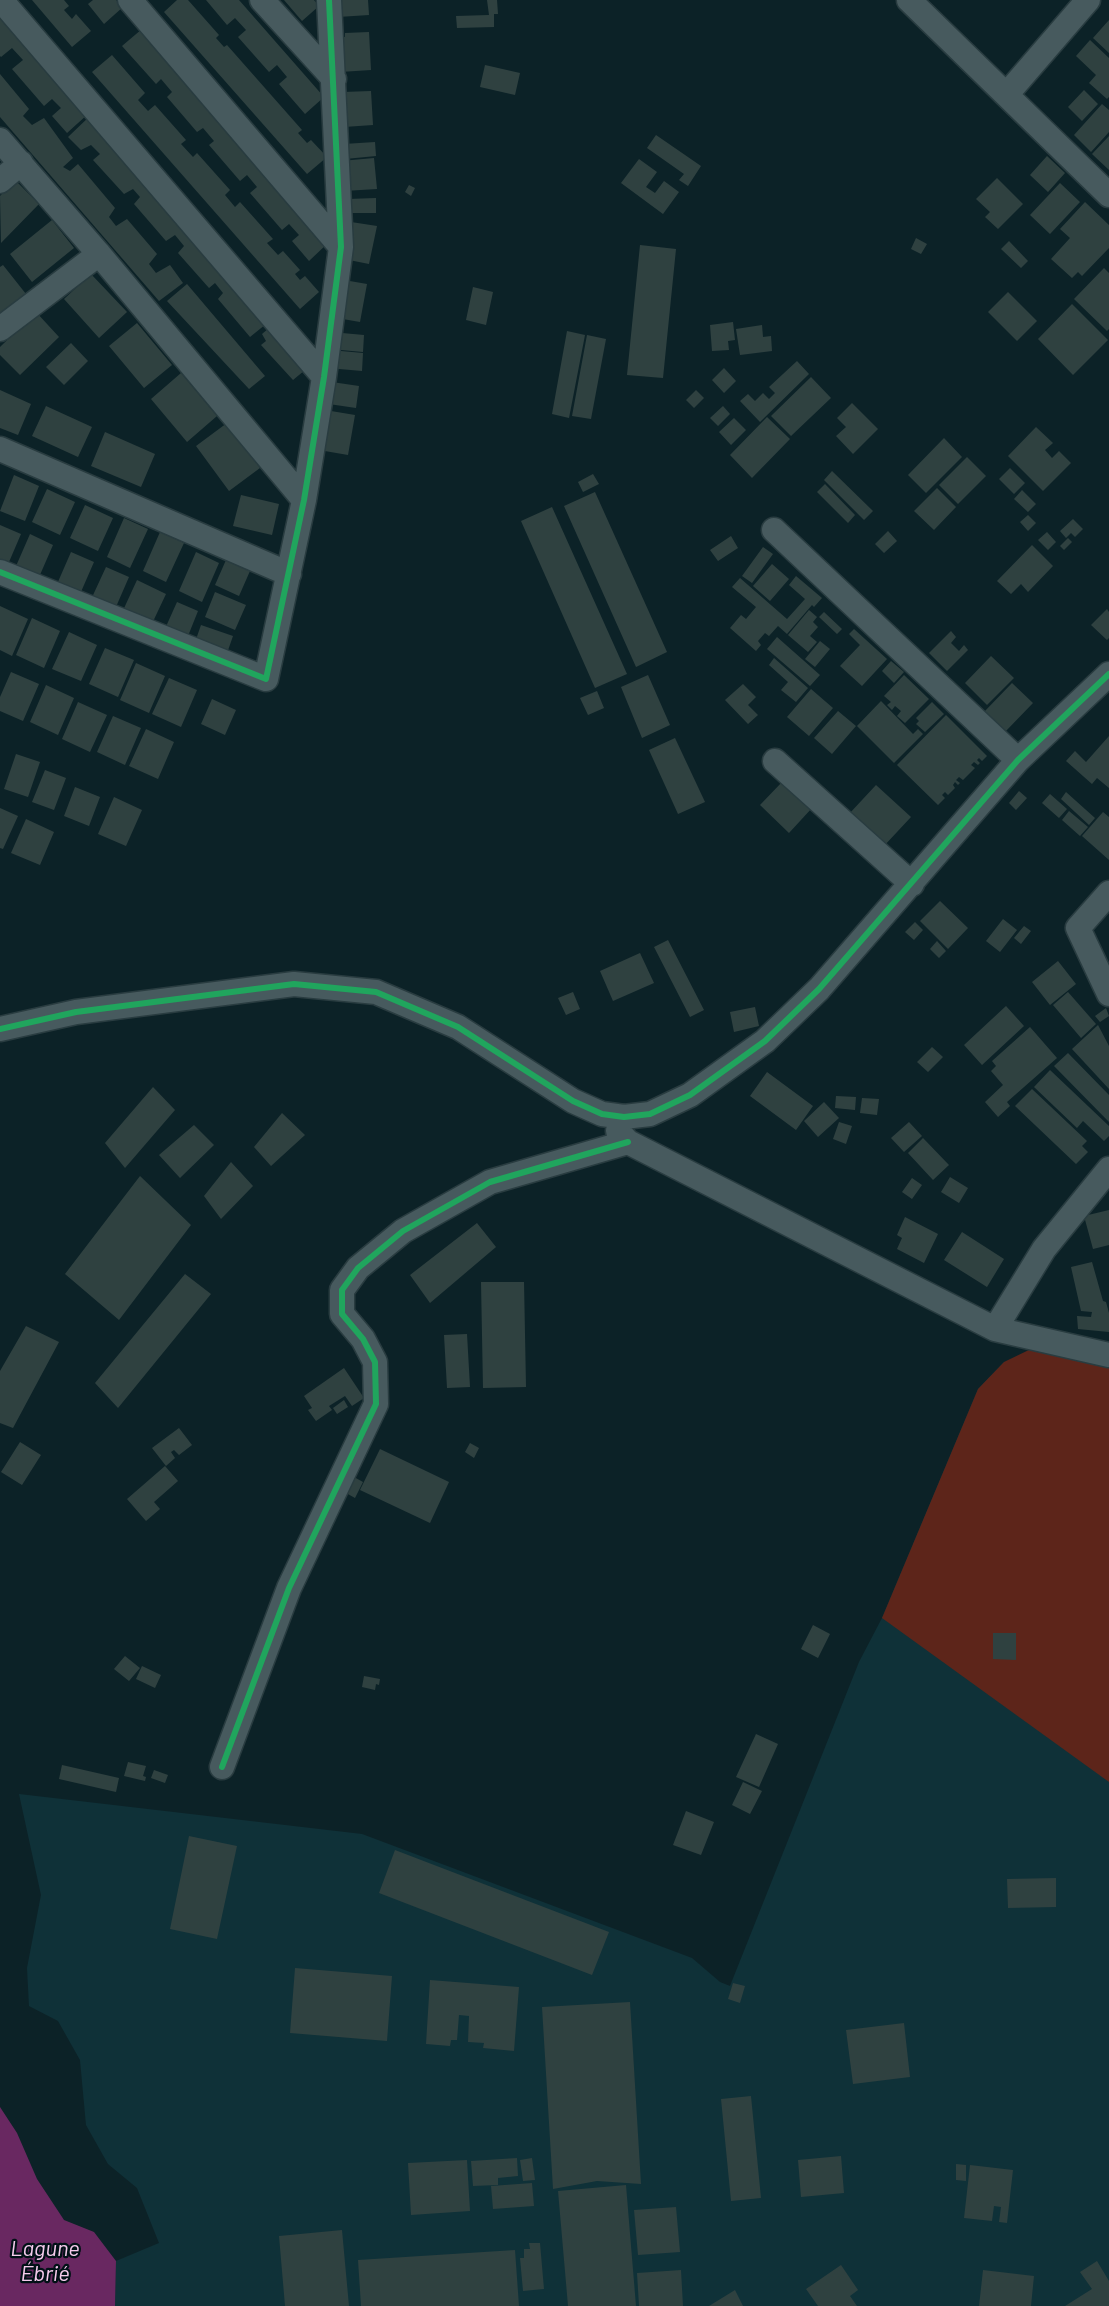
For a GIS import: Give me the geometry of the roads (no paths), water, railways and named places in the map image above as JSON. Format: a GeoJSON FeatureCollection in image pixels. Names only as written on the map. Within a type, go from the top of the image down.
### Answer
{"type":"FeatureCollection","features":[{"type":"Feature","properties":{"kind":"street"},"geometry":{"type":"LineString","coordinates":[[1,0],[324,377]]}},
{"type":"Feature","properties":{"kind":"street"},"geometry":{"type":"LineString","coordinates":[[130,0],[341,247]]}},
{"type":"Feature","properties":{"kind":"street"},"geometry":{"type":"LineString","coordinates":[[262,0],[334,79]]}},
{"type":"Feature","properties":{"kind":"street"},"geometry":{"type":"LineString","coordinates":[[0,572],[266,679],[304,500],[324,377],[341,247],[329,0]]}},
{"type":"Feature","properties":{"kind":"street"},"geometry":{"type":"LineString","coordinates":[[909,0],[1109,195]]}},
{"type":"Feature","properties":{"kind":"street"},"geometry":{"type":"LineString","coordinates":[[1007,94],[1088,0]]}},
{"type":"Feature","properties":{"kind":"street"},"geometry":{"type":"LineString","coordinates":[[0,140],[99,254],[304,500]]}},
{"type":"Feature","properties":{"kind":"street"},"geometry":{"type":"LineString","coordinates":[[0,181],[21,163]]}},
{"type":"Feature","properties":{"kind":"street"},"geometry":{"type":"LineString","coordinates":[[0,329],[99,254]]}},
{"type":"Feature","properties":{"kind":"street"},"geometry":{"type":"LineString","coordinates":[[0,449],[289,574]]}},
{"type":"Feature","properties":{"kind":"street"},"geometry":{"type":"LineString","coordinates":[[774,530],[1018,760]]}},
{"type":"Feature","properties":{"kind":"street"},"geometry":{"type":"LineString","coordinates":[[0,1029],[76,1012],[294,984],[376,992],[458,1027],[573,1101],[602,1114],[624,1118],[650,1114],[690,1095],[765,1041],[819,989],[1018,760],[1108,677]]}},
{"type":"Feature","properties":{"kind":"street"},"geometry":{"type":"LineString","coordinates":[[776,761],[912,884]]}},
{"type":"Feature","properties":{"kind":"street"},"geometry":{"type":"LineString","coordinates":[[1109,893],[1078,928],[1109,994]]}},
{"type":"Feature","properties":{"kind":"street"},"geometry":{"type":"LineString","coordinates":[[602,1114],[628,1142],[995,1329],[1109,1355]]}},
{"type":"Feature","properties":{"kind":"street"},"geometry":{"type":"LineString","coordinates":[[222,1767],[289,1588],[376,1404],[375,1362],[363,1339],[342,1314],[342,1290],[358,1268],[403,1231],[490,1182],[628,1142]]}},
{"type":"Feature","properties":{"kind":"street"},"geometry":{"type":"LineString","coordinates":[[995,1329],[1044,1249],[1109,1169]]}},
{"type":"Feature","properties":{"kind":"water","name":"Lagune Ébrié"},"geometry":{"type":"Polygon","coordinates":[[[0,2107],[17,2133],[37,2179],[64,2220],[94,2232],[116,2261],[115,2306],[0,2306],[0,2107]]]}}]}
